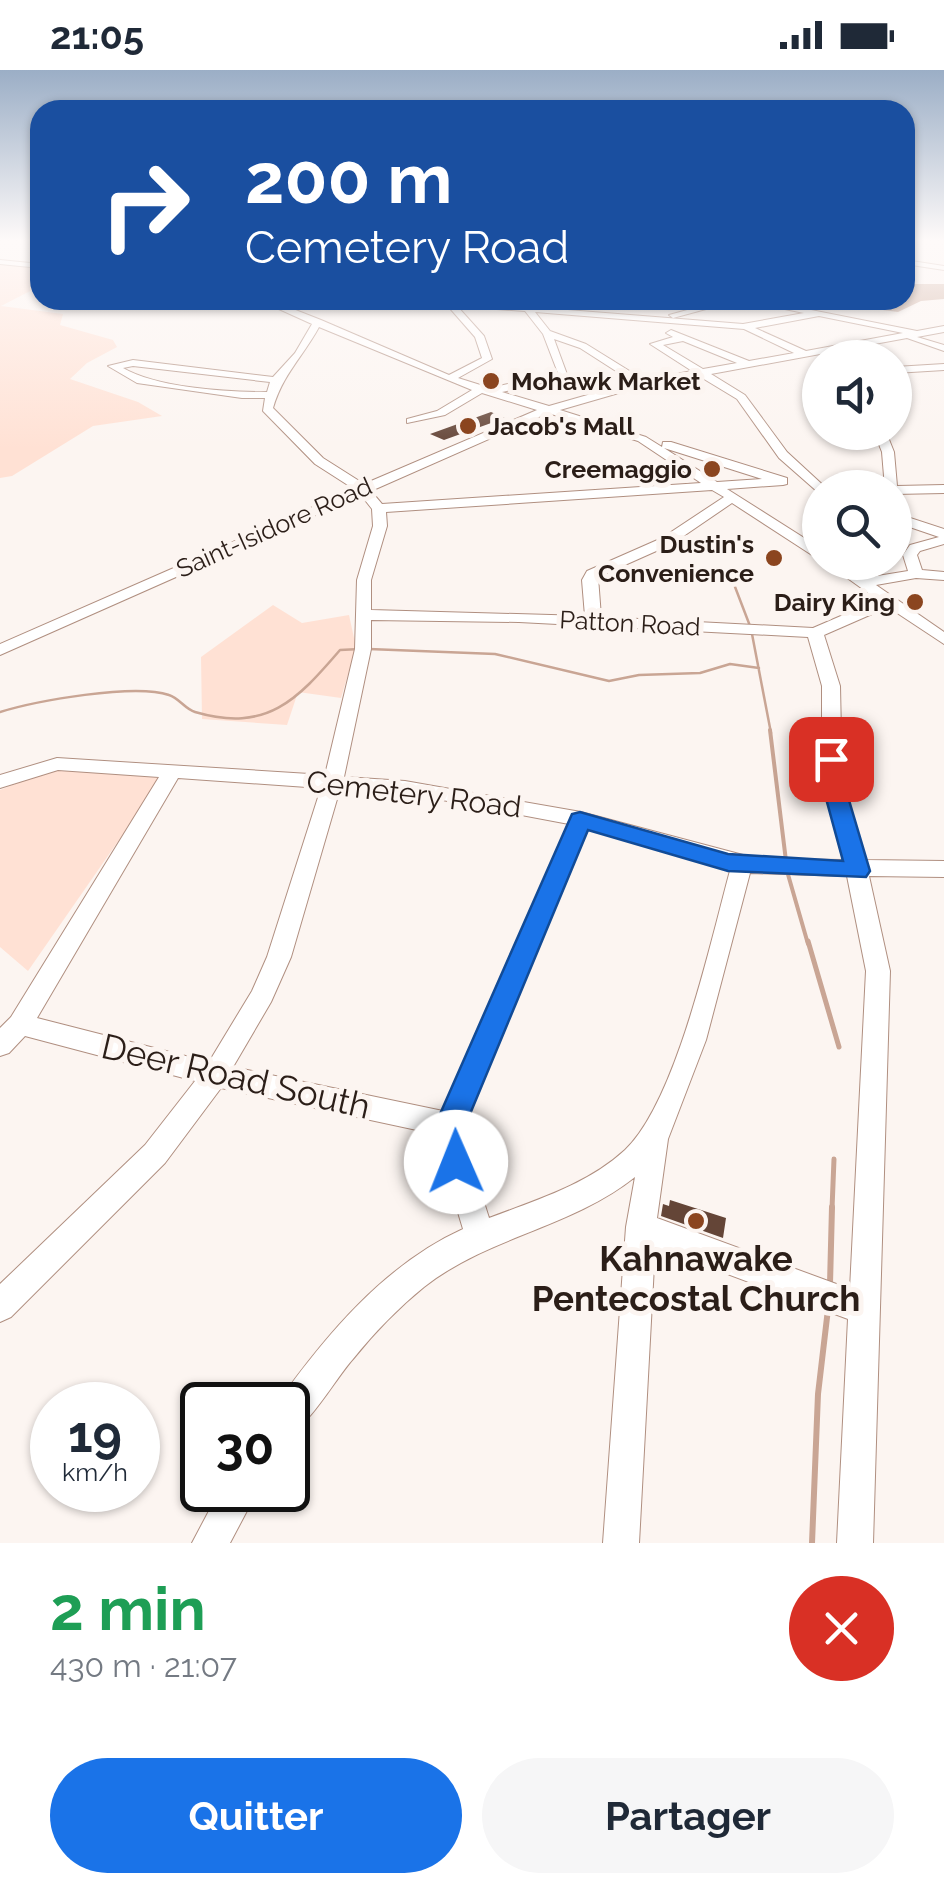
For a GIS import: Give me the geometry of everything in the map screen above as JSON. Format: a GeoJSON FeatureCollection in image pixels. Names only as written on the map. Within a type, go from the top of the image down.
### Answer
{"type":"FeatureCollection","features":[{"type":"Feature","properties":{"kind":"street"},"geometry":{"type":"LineString","coordinates":[[290,311],[449,379],[802,487]]}},
{"type":"Feature","properties":{"kind":"street"},"geometry":{"type":"LineString","coordinates":[[449,379],[486,359],[479,336],[457,311]]}},
{"type":"Feature","properties":{"kind":"street"},"geometry":{"type":"LineString","coordinates":[[411,420],[441,413],[486,390],[564,375],[548,333],[531,311]]}},
{"type":"Feature","properties":{"kind":"street"},"geometry":{"type":"LineString","coordinates":[[572,311],[748,328],[819,313],[898,317]]}},
{"type":"Feature","properties":{"kind":"street"},"geometry":{"type":"LineString","coordinates":[[618,311],[630,318]]}},
{"type":"Feature","properties":{"kind":"street"},"geometry":{"type":"LineString","coordinates":[[650,320],[689,311]]}},
{"type":"Feature","properties":{"kind":"street"},"geometry":{"type":"LineString","coordinates":[[806,311],[915,336],[944,348]]}},
{"type":"Feature","properties":{"kind":"street"},"geometry":{"type":"LineString","coordinates":[[650,320],[745,363]]}},
{"type":"Feature","properties":{"kind":"street"},"geometry":{"type":"LineString","coordinates":[[921,320],[944,326]]}},
{"type":"Feature","properties":{"kind":"street"},"geometry":{"type":"LineString","coordinates":[[0,1306],[154,1154],[215,1075],[262,995],[278,957],[333,781],[363,649],[364,580],[380,526],[380,508],[362,488],[319,461],[269,413],[269,394],[276,380],[318,322]]}},
{"type":"Feature","properties":{"kind":"street","name":"Saint-Isidore Road"},"geometry":{"type":"LineString","coordinates":[[891,340],[944,326]]}},
{"type":"Feature","properties":{"kind":"street"},"geometry":{"type":"LineString","coordinates":[[748,328],[802,352]]}},
{"type":"Feature","properties":{"kind":"street"},"geometry":{"type":"LineString","coordinates":[[548,333],[583,346],[642,382]]}},
{"type":"Feature","properties":{"kind":"street"},"geometry":{"type":"LineString","coordinates":[[684,338],[654,342],[741,396],[783,455],[802,474]]}},
{"type":"Feature","properties":{"kind":"street","name":"Saint-Isidore Road"},"geometry":{"type":"LineString","coordinates":[[0,650],[495,429],[642,382],[802,355]]}},
{"type":"Feature","properties":{"kind":"street"},"geometry":{"type":"LineString","coordinates":[[269,394],[242,395],[137,380],[113,366],[132,363],[276,380]]}},
{"type":"Feature","properties":{"kind":"street"},"geometry":{"type":"LineString","coordinates":[[912,369],[944,366]]}},
{"type":"Feature","properties":{"kind":"street"},"geometry":{"type":"LineString","coordinates":[[200,387],[219,374]]}},
{"type":"Feature","properties":{"kind":"street"},"geometry":{"type":"LineString","coordinates":[[626,433],[802,542]]}},
{"type":"Feature","properties":{"kind":"street"},"geometry":{"type":"LineString","coordinates":[[380,508],[783,481]]}},
{"type":"Feature","properties":{"kind":"street"},"geometry":{"type":"LineString","coordinates":[[912,489],[944,489]]}},
{"type":"Feature","properties":{"kind":"street"},"geometry":{"type":"LineString","coordinates":[[594,622],[589,580],[592,574],[667,541],[733,497]]}},
{"type":"Feature","properties":{"kind":"street"},"geometry":{"type":"LineString","coordinates":[[912,523],[944,537]]}},
{"type":"Feature","properties":{"kind":"street"},"geometry":{"type":"LineString","coordinates":[[916,574],[910,554],[915,548],[944,537]]}},
{"type":"Feature","properties":{"kind":"street"},"geometry":{"type":"LineString","coordinates":[[862,583],[916,574],[944,576]]}},
{"type":"Feature","properties":{"kind":"street"},"geometry":{"type":"LineString","coordinates":[[858,580],[944,639]]}},
{"type":"Feature","properties":{"kind":"street","name":"Patton Road"},"geometry":{"type":"LineString","coordinates":[[365,615],[816,633],[889,601]]}},
{"type":"Feature","properties":{"kind":"street"},"geometry":{"type":"LineString","coordinates":[[816,633],[830,686],[832,780],[858,871],[878,971],[855,1543]]}},
{"type":"Feature","properties":{"kind":"street","name":"Cemetery Road"},"geometry":{"type":"LineString","coordinates":[[0,782],[57,764],[333,781],[465,796],[580,820],[742,864],[858,871],[944,869]]}},
{"type":"Feature","properties":{"kind":"street"},"geometry":{"type":"LineString","coordinates":[[0,1045],[20,1024],[172,772]]}},
{"type":"Feature","properties":{"kind":"street"},"geometry":{"type":"LineString","coordinates":[[481,1238],[456,1162],[453,1125],[580,820]]}},
{"type":"Feature","properties":{"kind":"street"},"geometry":{"type":"LineString","coordinates":[[621,1543],[641,1227],[656,1136],[696,1032],[742,864]]}},
{"type":"Feature","properties":{"kind":"street","name":"Deer Road South"},"geometry":{"type":"LineString","coordinates":[[20,1024],[215,1075],[453,1125]]}},
{"type":"Feature","properties":{"kind":"street"},"geometry":{"type":"LineString","coordinates":[[310,1384],[384,1302],[456,1247],[559,1207],[605,1184],[656,1136]]}},
{"type":"Feature","properties":{"kind":"street"},"geometry":{"type":"LineString","coordinates":[[641,1227],[865,1310]]}},
{"type":"Feature","properties":{"kind":"street"},"geometry":{"type":"LineString","coordinates":[[210,1543],[228,1512]]}},
{"type":"Feature","properties":{"kind":"shaded area"},"geometry":{"type":"Polygon","coordinates":[[[0,311],[63,314],[60,325],[113,340],[117,347],[87,363],[70,379],[138,402],[162,416],[93,426],[12,476],[0,478],[0,311]]]}},
{"type":"Feature","properties":{"kind":"shaded area"},"geometry":{"type":"Polygon","coordinates":[[[273,605],[302,623],[349,615],[356,647],[341,698],[298,692],[287,725],[202,719],[201,657],[273,605]]]}},
{"type":"Feature","properties":{"kind":"shaded area"},"geometry":{"type":"Polygon","coordinates":[[[53,769],[162,778],[28,971],[0,947],[0,790],[53,769]]]}},
{"type":"Feature","properties":{"kind":"building","name":"Jacob's Mall"},"geometry":{"type":"Polygon","coordinates":[[[491,412],[505,418],[444,440],[430,434],[491,412]]]}},
{"type":"Feature","properties":{"kind":"building","name":"Kahnawake Pentecostal Church"},"geometry":{"type":"Polygon","coordinates":[[[670,1200],[726,1218],[723,1238],[661,1216],[663,1204],[669,1206],[670,1200]]]}},
{"type":"Feature","properties":{"kind":"waterway"},"geometry":{"type":"LineString","coordinates":[[732,579],[750,626]]}},
{"type":"Feature","properties":{"kind":"waterway"},"geometry":{"type":"LineString","coordinates":[[752,634],[759,668]]}},
{"type":"Feature","properties":{"kind":"waterway"},"geometry":{"type":"LineString","coordinates":[[0,712],[60,699],[133,691],[169,695],[195,712],[220,717],[261,715],[294,697],[340,650],[360,649]]}},
{"type":"Feature","properties":{"kind":"waterway"},"geometry":{"type":"LineString","coordinates":[[369,649],[495,654],[609,681],[639,675],[700,673],[730,664],[759,668]]}},
{"type":"Feature","properties":{"kind":"waterway"},"geometry":{"type":"LineString","coordinates":[[759,668],[771,733]]}},
{"type":"Feature","properties":{"kind":"waterway"},"geometry":{"type":"LineString","coordinates":[[770,730],[786,861]]}},
{"type":"Feature","properties":{"kind":"waterway"},"geometry":{"type":"LineString","coordinates":[[787,871],[808,944]]}},
{"type":"Feature","properties":{"kind":"waterway"},"geometry":{"type":"LineString","coordinates":[[808,941],[839,1047]]}},
{"type":"Feature","properties":{"kind":"waterway"},"geometry":{"type":"LineString","coordinates":[[832,1209],[834,1159]]}},
{"type":"Feature","properties":{"kind":"waterway"},"geometry":{"type":"LineString","coordinates":[[830,1284],[832,1207]]}},
{"type":"Feature","properties":{"kind":"waterway"},"geometry":{"type":"LineString","coordinates":[[812,1543],[818,1394],[828,1309]]}},
{"type":"Feature","properties":{"kind":"place","name":"Mohawk Market"},"geometry":{"type":"Point","coordinates":[491,381]}},
{"type":"Feature","properties":{"kind":"place","name":"Jacob's Mall"},"geometry":{"type":"Point","coordinates":[468,426]}},
{"type":"Feature","properties":{"kind":"place","name":"Creemaggio"},"geometry":{"type":"Point","coordinates":[712,469]}},
{"type":"Feature","properties":{"kind":"place","name":"Dustin's Convenience"},"geometry":{"type":"Point","coordinates":[774,558]}},
{"type":"Feature","properties":{"kind":"place","name":"Dairy King"},"geometry":{"type":"Point","coordinates":[915,602]}},
{"type":"Feature","properties":{"kind":"place","name":"Kahnawake Pentecostal Church"},"geometry":{"type":"Point","coordinates":[696,1221]}},
{"type":"Feature","properties":{"kind":"route"},"geometry":{"type":"LineString","coordinates":[[456,1162],[452,1135],[455,1114],[580,820],[728,862],[858,871],[832,780],[831,759]]}}]}
